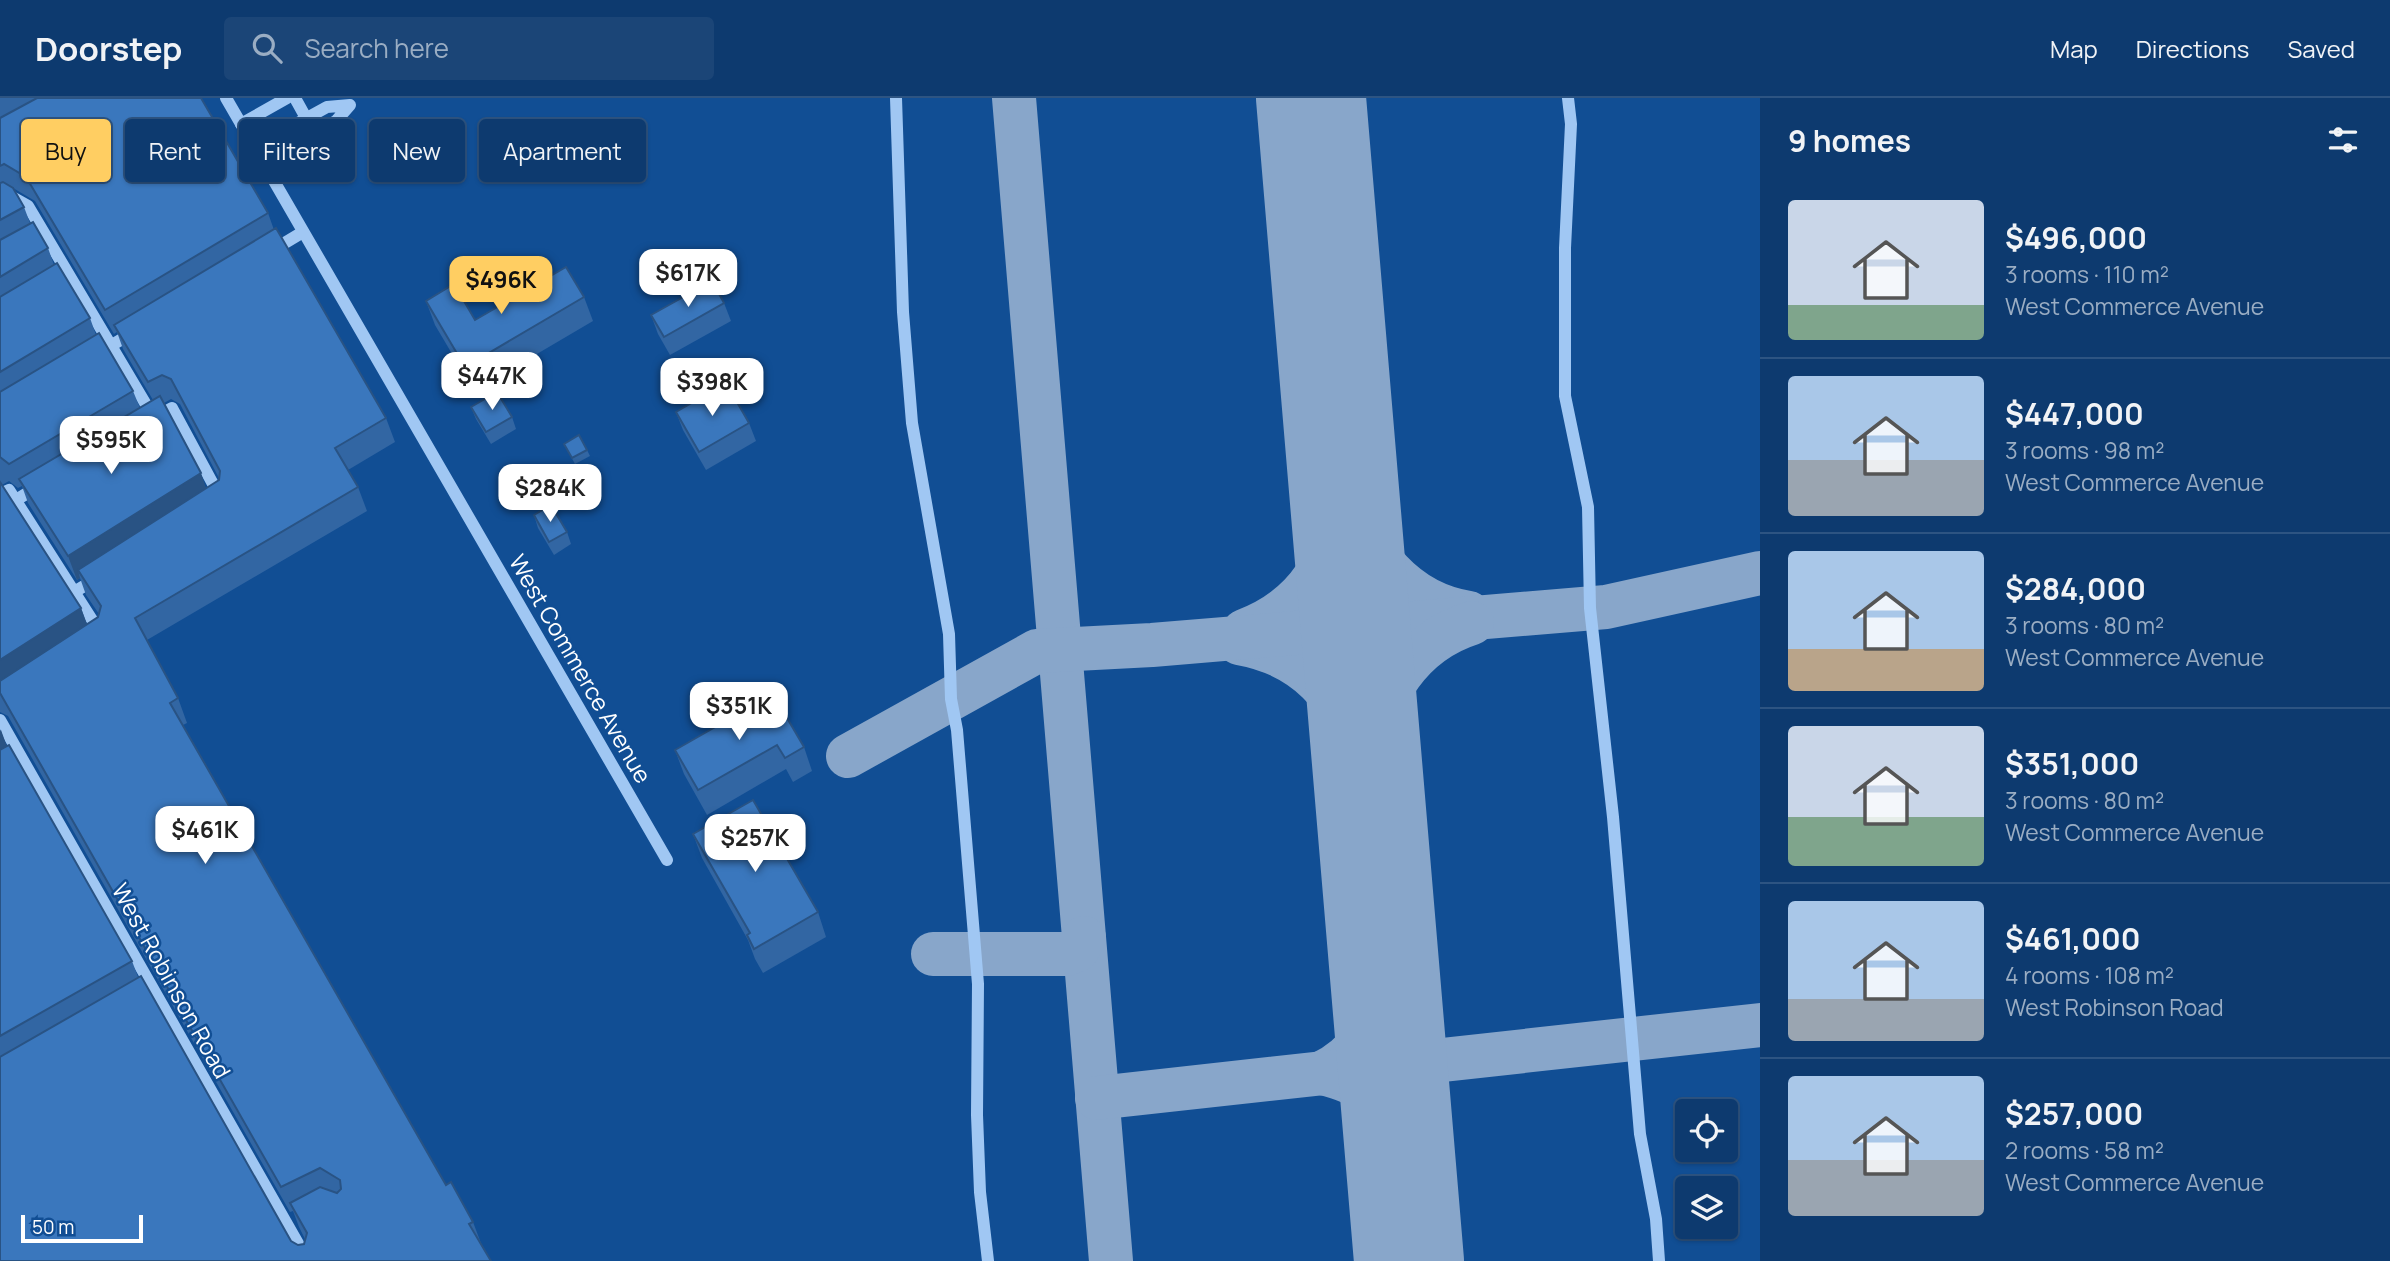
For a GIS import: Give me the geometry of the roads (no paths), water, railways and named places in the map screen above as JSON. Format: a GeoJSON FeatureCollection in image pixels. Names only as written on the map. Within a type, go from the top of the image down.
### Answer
{"type":"FeatureCollection","features":[{"type":"Feature","properties":{"kind":"street","name":"West Commerce Avenue"},"geometry":{"type":"LineString","coordinates":[[226,98],[239,121]]}},
{"type":"Feature","properties":{"kind":"street"},"geometry":{"type":"LineString","coordinates":[[250,119],[287,98]]}},
{"type":"Feature","properties":{"kind":"street"},"geometry":{"type":"LineString","coordinates":[[295,98],[307,119],[327,107],[355,101]]}},
{"type":"Feature","properties":{"kind":"street"},"geometry":{"type":"LineString","coordinates":[[896,98],[903,312],[912,423],[949,634],[951,699],[957,730],[978,984],[977,1115],[980,1192],[988,1261]]}},
{"type":"Feature","properties":{"kind":"street"},"geometry":{"type":"LineString","coordinates":[[1568,98],[1570,124],[1564,248],[1565,396],[1588,507],[1590,608],[1613,817],[1640,1134],[1656,1219],[1659,1261]]}},
{"type":"Feature","properties":{"kind":"street"},"geometry":{"type":"LineString","coordinates":[[338,119],[355,101]]}},
{"type":"Feature","properties":{"kind":"street","name":"West Commerce Avenue"},"geometry":{"type":"LineString","coordinates":[[274,182],[667,860]]}},
{"type":"Feature","properties":{"kind":"street"},"geometry":{"type":"LineString","coordinates":[[0,202],[12,197],[19,198],[28,206],[39,237],[70,275],[111,346],[148,422],[172,408],[221,500],[209,508]]}},
{"type":"Feature","properties":{"kind":"street"},"geometry":{"type":"LineString","coordinates":[[267,254],[303,232]]}},
{"type":"Feature","properties":{"kind":"street"},"geometry":{"type":"LineString","coordinates":[[58,282],[70,275]]}},
{"type":"Feature","properties":{"kind":"street"},"geometry":{"type":"LineString","coordinates":[[78,365],[147,324]]}},
{"type":"Feature","properties":{"kind":"street"},"geometry":{"type":"LineString","coordinates":[[16,500],[50,480]]}},
{"type":"Feature","properties":{"kind":"street"},"geometry":{"type":"LineString","coordinates":[[0,494],[9,490],[102,635],[91,643]]}},
{"type":"Feature","properties":{"kind":"street"},"geometry":{"type":"LineString","coordinates":[[74,592],[108,571]]}},
{"type":"Feature","properties":{"kind":"street","name":"West Robinson Road"},"geometry":{"type":"LineString","coordinates":[[0,720],[16,761],[146,992],[292,1221],[308,1261]]}}]}
